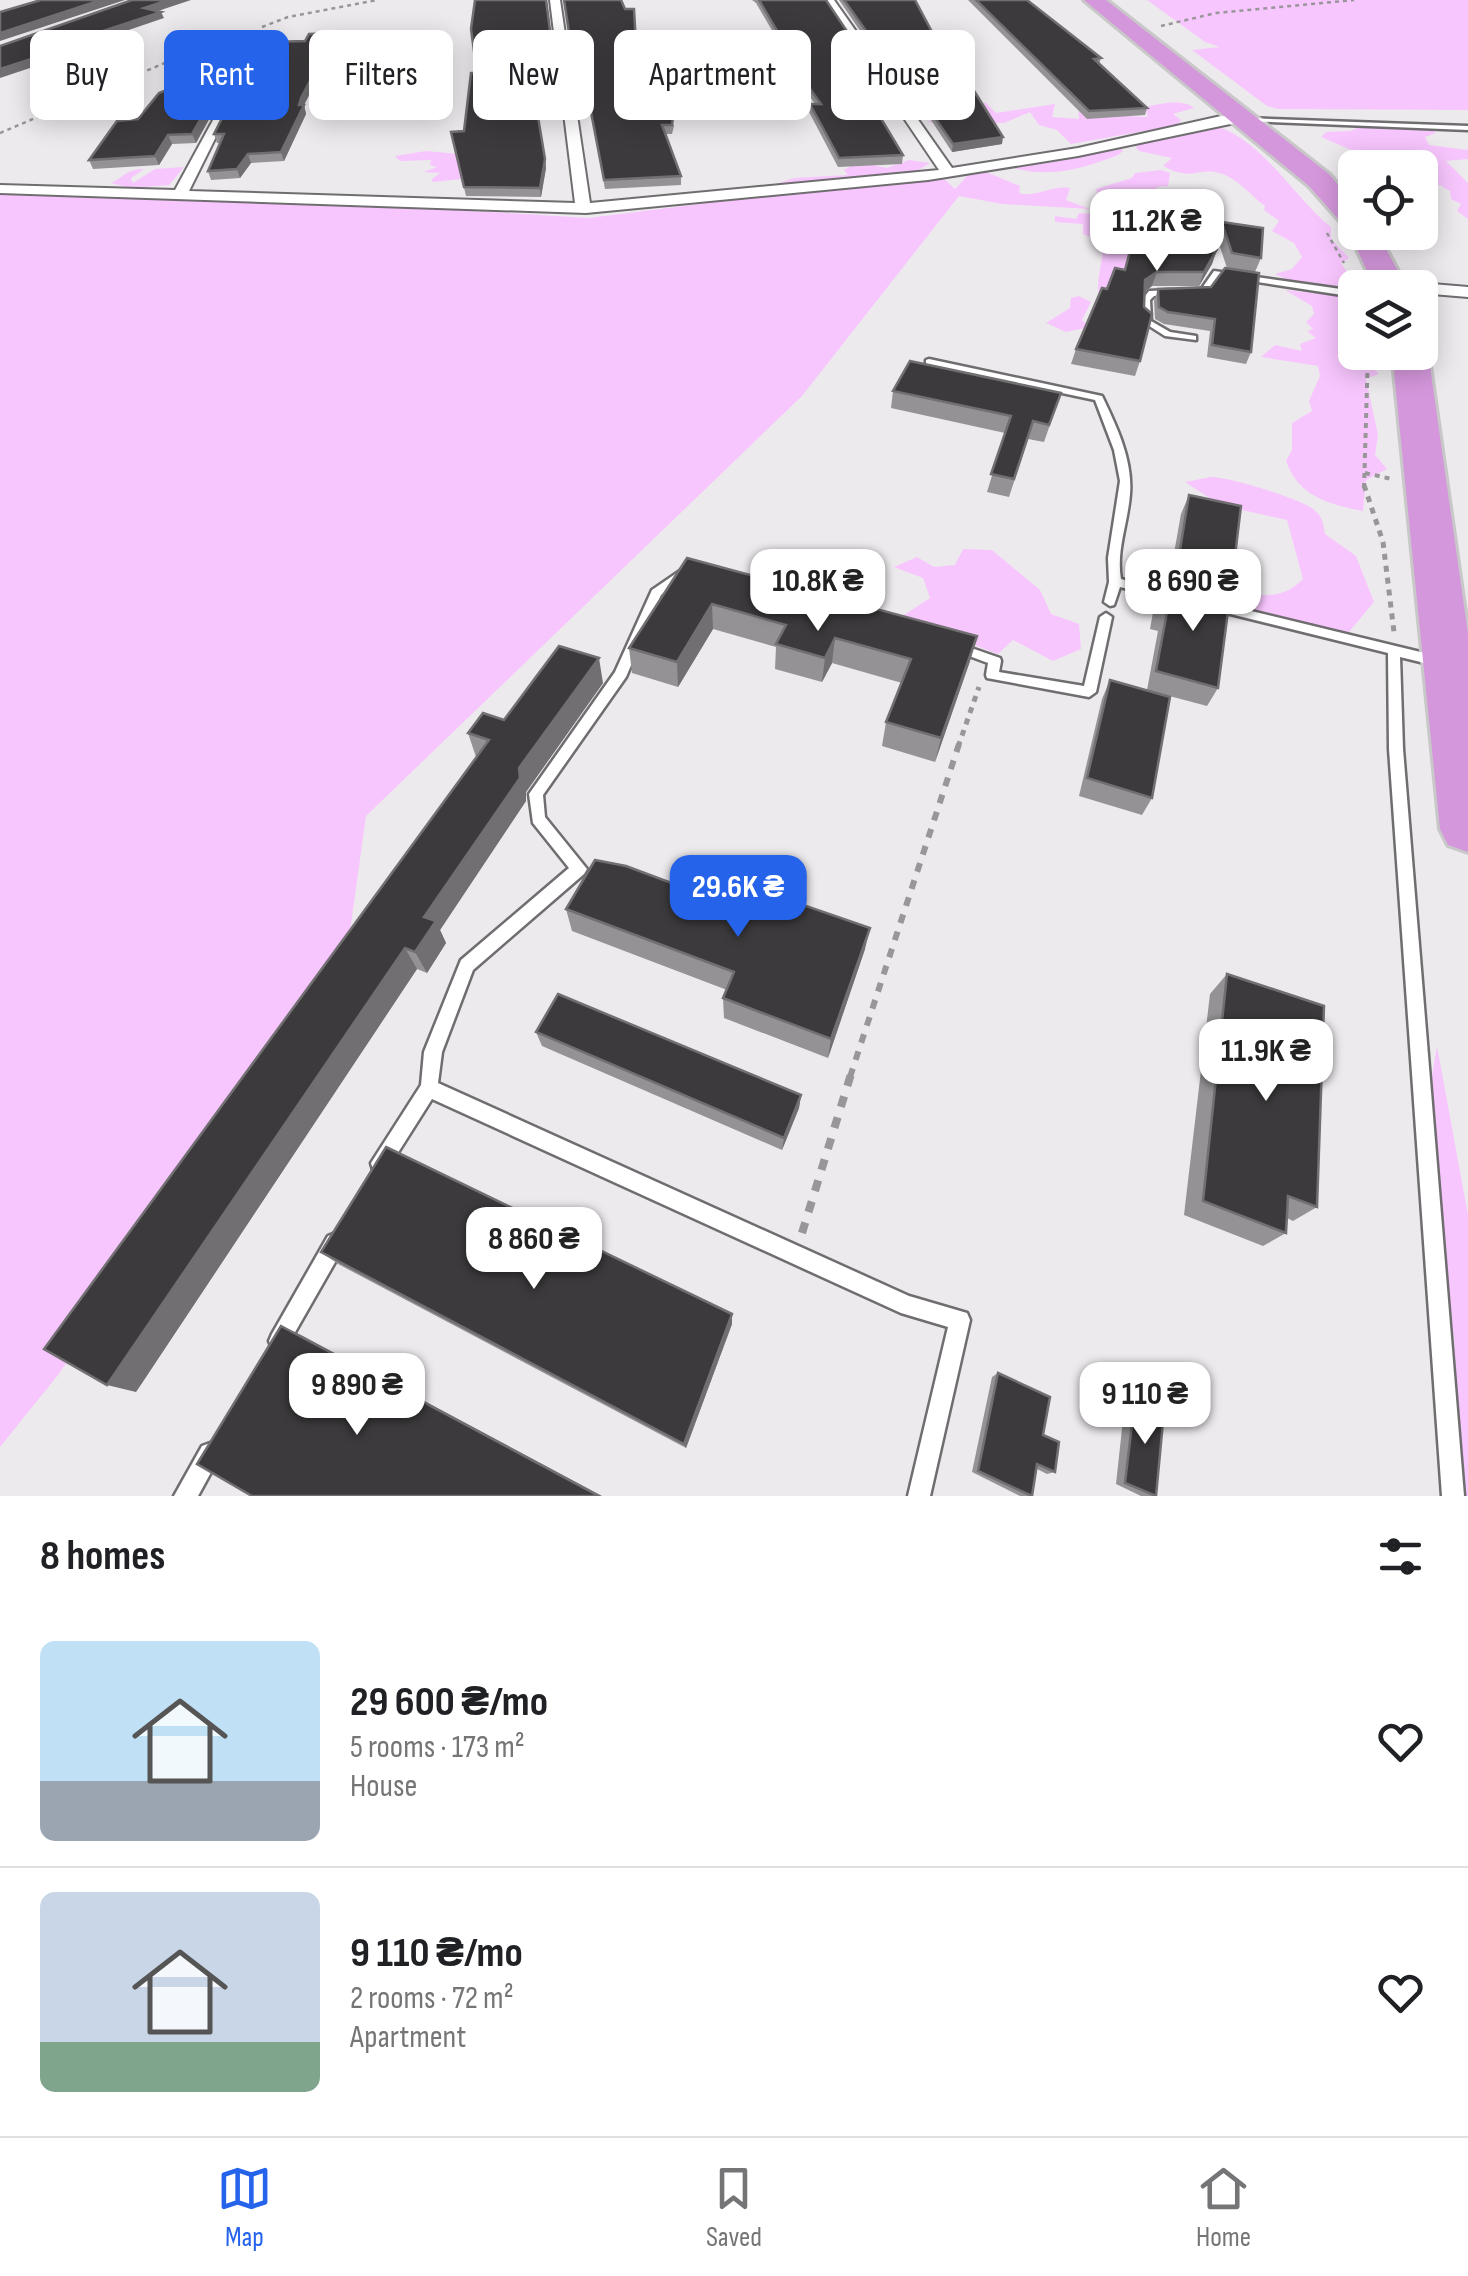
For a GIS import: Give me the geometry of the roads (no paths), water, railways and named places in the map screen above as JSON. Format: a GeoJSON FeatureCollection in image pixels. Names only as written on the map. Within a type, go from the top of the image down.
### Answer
{"type":"FeatureCollection","features":[{"type":"Feature","properties":{"kind":"highway"},"geometry":{"type":"LineString","coordinates":[[1094,0],[1253,125],[1319,180],[1338,203]]}},
{"type":"Feature","properties":{"kind":"highway"},"geometry":{"type":"LineString","coordinates":[[1376,250],[1391,270]]}},
{"type":"Feature","properties":{"kind":"highway"},"geometry":{"type":"LineString","coordinates":[[1412,370],[1468,830]]}},
{"type":"Feature","properties":{"kind":"street"},"geometry":{"type":"LineString","coordinates":[[555,0],[583,208]]}},
{"type":"Feature","properties":{"kind":"street"},"geometry":{"type":"LineString","coordinates":[[829,0],[948,173]]}},
{"type":"Feature","properties":{"kind":"street"},"geometry":{"type":"LineString","coordinates":[[180,194],[217,120]]}},
{"type":"Feature","properties":{"kind":"street"},"geometry":{"type":"LineString","coordinates":[[0,189],[583,208],[948,173],[1078,152],[1222,120],[1253,125]]}},
{"type":"Feature","properties":{"kind":"street"},"geometry":{"type":"LineString","coordinates":[[1438,290],[1468,292]]}},
{"type":"Feature","properties":{"kind":"lane"},"geometry":{"type":"LineString","coordinates":[[1253,125],[1468,128]]}},
{"type":"Feature","properties":{"kind":"lane"},"geometry":{"type":"LineString","coordinates":[[1193,338],[1168,334],[1147,322],[1146,300],[1152,293],[1203,293],[1219,268],[1338,291]]}},
{"type":"Feature","properties":{"kind":"lane"},"geometry":{"type":"LineString","coordinates":[[929,362],[1099,398],[1125,477],[1123,522],[1112,566],[1116,582],[1110,602]]}},
{"type":"Feature","properties":{"kind":"lane"},"geometry":{"type":"LineString","coordinates":[[367,1185],[430,1088],[433,1052],[467,965],[586,870],[538,819],[536,794],[620,674],[656,593],[682,571],[698,570]]}},
{"type":"Feature","properties":{"kind":"lane"},"geometry":{"type":"LineString","coordinates":[[1116,582],[1190,600]]}},
{"type":"Feature","properties":{"kind":"lane"},"geometry":{"type":"LineString","coordinates":[[1208,605],[1448,664]]}},
{"type":"Feature","properties":{"kind":"lane"},"geometry":{"type":"LineString","coordinates":[[946,643],[995,660],[992,675],[1088,692],[1106,618]]}},
{"type":"Feature","properties":{"kind":"lane"},"geometry":{"type":"LineString","coordinates":[[1394,650],[1396,750],[1453,1496]]}},
{"type":"Feature","properties":{"kind":"lane"},"geometry":{"type":"LineString","coordinates":[[430,1088],[908,1306],[960,1320],[920,1496]]}},
{"type":"Feature","properties":{"kind":"lane"},"geometry":{"type":"LineString","coordinates":[[270,1355],[348,1220]]}},
{"type":"Feature","properties":{"kind":"lane"},"geometry":{"type":"LineString","coordinates":[[185,1496],[223,1433]]}}]}
